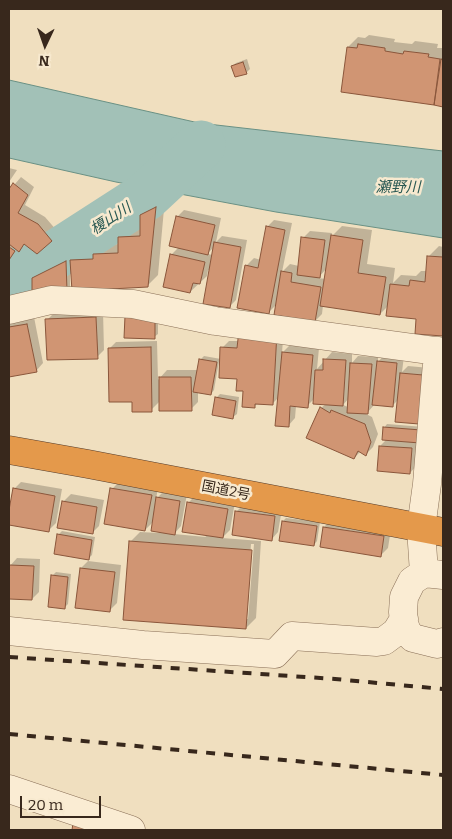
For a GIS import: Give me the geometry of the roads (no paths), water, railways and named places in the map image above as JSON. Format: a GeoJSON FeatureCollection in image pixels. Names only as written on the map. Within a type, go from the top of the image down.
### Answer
{"type":"FeatureCollection","features":[{"type":"Feature","properties":{"kind":"highway","name":"国道2号"},"geometry":{"type":"LineString","coordinates":[[9,450],[432,530]]}},
{"type":"Feature","properties":{"kind":"street"},"geometry":{"type":"LineString","coordinates":[[9,310],[50,300],[133,304],[215,321],[441,351],[427,484],[434,574],[412,581],[404,597],[404,619],[407,632],[414,638],[438,644],[443,642]]}},
{"type":"Feature","properties":{"kind":"street"},"geometry":{"type":"LineString","coordinates":[[9,630],[142,645],[275,654],[292,636],[384,641],[396,632],[404,619]]}},
{"type":"Feature","properties":{"kind":"street"},"geometry":{"type":"LineString","coordinates":[[9,789],[130,830]]}},
{"type":"Feature","properties":{"kind":"water","name":"瀬野川"},"geometry":{"type":"Polygon","coordinates":[[[9,80],[199,123],[443,151],[443,238],[276,212],[116,182],[9,158],[9,80]]]}},
{"type":"Feature","properties":{"kind":"waterway","name":"榎山川"},"geometry":{"type":"LineString","coordinates":[[9,277],[55,255],[145,197],[201,145]]}},
{"type":"Feature","properties":{"kind":"railway"},"geometry":{"type":"LineString","coordinates":[[9,657],[335,679],[443,689]]}},
{"type":"Feature","properties":{"kind":"railway"},"geometry":{"type":"LineString","coordinates":[[9,734],[443,775]]}}]}
